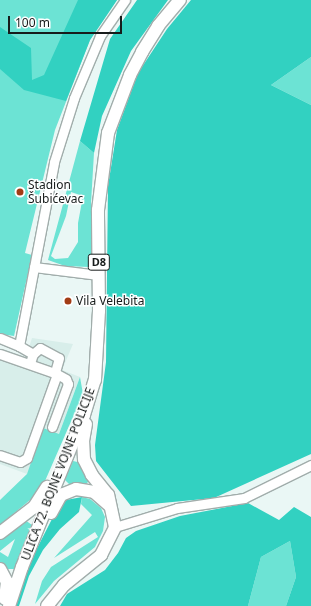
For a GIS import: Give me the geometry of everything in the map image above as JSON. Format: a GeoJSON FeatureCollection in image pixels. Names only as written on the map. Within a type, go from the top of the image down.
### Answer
{"type":"FeatureCollection","features":[{"type":"Feature","properties":{"kind":"main road","name":"ULICA 72. BOJNE VOJNE POLICIJE"},"geometry":{"type":"LineString","coordinates":[[9,606],[39,523],[67,459],[91,395],[97,364],[99,275],[98,210],[108,133],[130,76],[142,52],[158,26],[180,0]]}},
{"type":"Feature","properties":{"kind":"main road"},"geometry":{"type":"LineString","coordinates":[[46,606],[64,585],[101,554],[115,527],[108,495],[92,475],[84,460],[84,415]]}},
{"type":"Feature","properties":{"kind":"main road"},"geometry":{"type":"LineString","coordinates":[[0,533],[40,501],[58,468],[67,459]]}},
{"type":"Feature","properties":{"kind":"main road"},"geometry":{"type":"LineString","coordinates":[[39,523],[51,512],[62,495],[76,489],[94,492],[112,509]]}},
{"type":"Feature","properties":{"kind":"main road"},"geometry":{"type":"LineString","coordinates":[[0,569],[7,582],[5,606]]}},
{"type":"Feature","properties":{"kind":"street"},"geometry":{"type":"LineString","coordinates":[[20,346],[54,162],[74,98],[100,36],[125,0]]}},
{"type":"Feature","properties":{"kind":"street"},"geometry":{"type":"LineString","coordinates":[[34,267],[99,275]]}},
{"type":"Feature","properties":{"kind":"street"},"geometry":{"type":"LineString","coordinates":[[0,338],[20,346],[32,359],[66,379],[68,384],[52,427]]}},
{"type":"Feature","properties":{"kind":"street"},"geometry":{"type":"LineString","coordinates":[[0,455],[20,462],[27,458],[56,373],[59,358],[40,348],[32,359]]}},
{"type":"Feature","properties":{"kind":"street"},"geometry":{"type":"LineString","coordinates":[[0,354],[32,359]]}},
{"type":"Feature","properties":{"kind":"street"},"geometry":{"type":"LineString","coordinates":[[115,527],[177,508],[244,498],[311,466]]}},
{"type":"Feature","properties":{"kind":"shaded area"},"geometry":{"type":"Polygon","coordinates":[[[32,338],[73,344],[62,370],[80,377],[59,434],[27,474],[0,464],[0,348],[26,357],[32,338]]]}},
{"type":"Feature","properties":{"kind":"green space"},"geometry":{"type":"Polygon","coordinates":[[[0,0],[117,0],[90,40],[55,130],[25,253],[32,255],[14,336],[0,334],[0,0]]]}},
{"type":"Feature","properties":{"kind":"green space"},"geometry":{"type":"Polygon","coordinates":[[[78,0],[117,0],[90,40],[66,101],[24,90],[0,69],[0,27],[31,48],[32,80],[44,75],[78,0]]]}},
{"type":"Feature","properties":{"kind":"green space"},"geometry":{"type":"Polygon","coordinates":[[[137,0],[168,0],[131,51],[102,116],[94,153],[80,141],[110,39],[137,0]]]}},
{"type":"Feature","properties":{"kind":"green space"},"geometry":{"type":"Polygon","coordinates":[[[191,0],[311,0],[311,57],[271,85],[311,105],[311,454],[214,498],[131,506],[96,461],[95,445],[106,362],[108,186],[117,130],[138,73],[167,29],[191,0]]]}},
{"type":"Feature","properties":{"kind":"green space"},"geometry":{"type":"Polygon","coordinates":[[[311,57],[311,105],[271,85],[311,57]]]}},
{"type":"Feature","properties":{"kind":"green space"},"geometry":{"type":"Polygon","coordinates":[[[80,141],[94,153],[91,203],[92,261],[89,267],[65,266],[48,260],[80,141]],[[71,192],[66,216],[51,256],[55,259],[68,258],[78,242],[78,223],[83,196],[71,192]]]}},
{"type":"Feature","properties":{"kind":"green space"},"geometry":{"type":"Polygon","coordinates":[[[80,377],[83,394],[45,481],[36,495],[0,525],[0,500],[27,474],[43,428],[59,434],[80,377]]]}},
{"type":"Feature","properties":{"kind":"green space"},"geometry":{"type":"Polygon","coordinates":[[[73,461],[82,463],[91,479],[85,485],[71,486],[65,480],[73,461]]]}},
{"type":"Feature","properties":{"kind":"green space"},"geometry":{"type":"Polygon","coordinates":[[[82,497],[90,499],[101,508],[105,517],[103,531],[95,547],[54,581],[35,604],[42,581],[51,567],[98,537],[95,532],[54,558],[92,515],[81,504],[82,497]]]}},
{"type":"Feature","properties":{"kind":"green space"},"geometry":{"type":"Polygon","coordinates":[[[82,497],[79,512],[60,529],[43,550],[29,576],[19,606],[14,606],[31,560],[52,519],[66,500],[82,497]]]}},
{"type":"Feature","properties":{"kind":"green space"},"geometry":{"type":"Polygon","coordinates":[[[248,503],[279,520],[294,507],[311,517],[311,606],[286,606],[296,577],[290,541],[261,557],[248,606],[60,606],[67,594],[105,570],[118,553],[126,538],[136,531],[180,516],[248,503]]]}},
{"type":"Feature","properties":{"kind":"green space"},"geometry":{"type":"Polygon","coordinates":[[[25,520],[32,525],[15,569],[7,569],[0,563],[0,552],[8,557],[15,539],[0,551],[0,540],[25,520]]]}},
{"type":"Feature","properties":{"kind":"green space"},"geometry":{"type":"Polygon","coordinates":[[[290,541],[296,577],[286,606],[248,606],[261,557],[290,541]]]}},
{"type":"Feature","properties":{"kind":"place","name":"Stadion Šubićevac"},"geometry":{"type":"Point","coordinates":[20,192]}},
{"type":"Feature","properties":{"kind":"place","name":"Vila Velebita"},"geometry":{"type":"Point","coordinates":[68,301]}}]}
